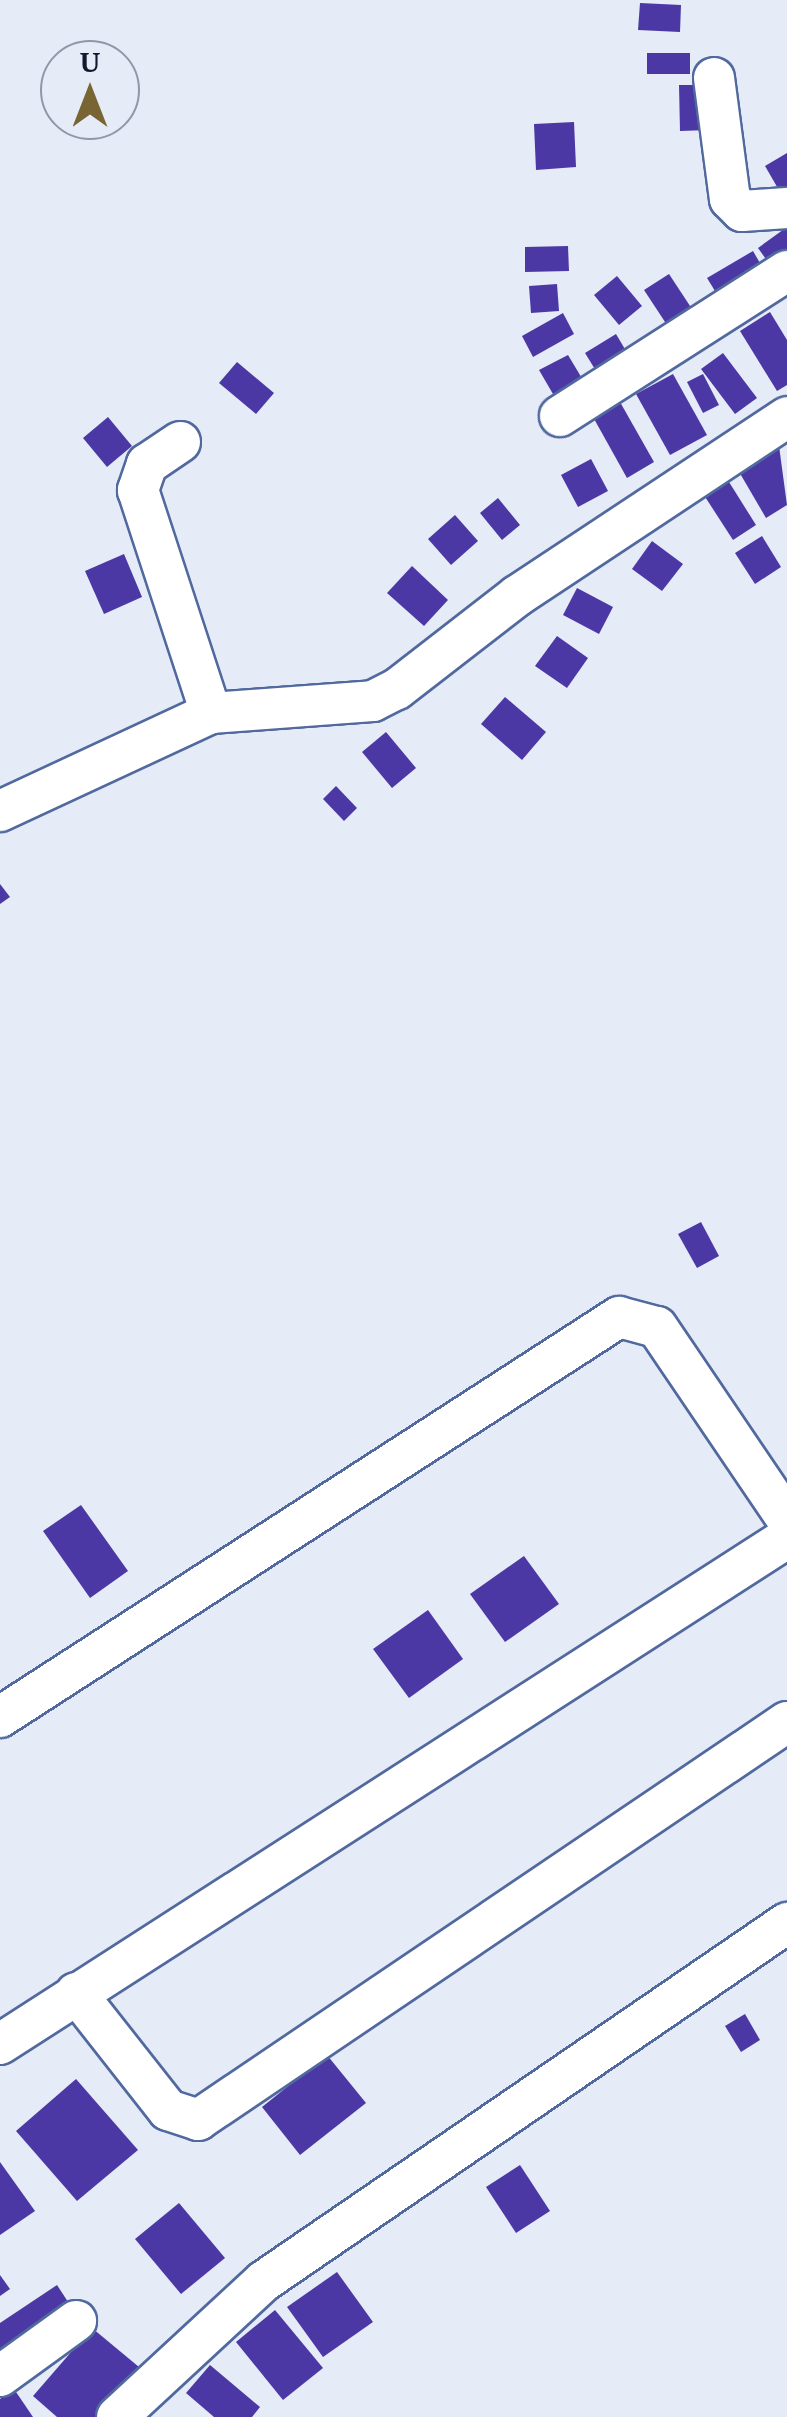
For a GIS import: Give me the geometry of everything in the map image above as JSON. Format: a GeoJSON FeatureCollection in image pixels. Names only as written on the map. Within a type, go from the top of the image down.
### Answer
{"type":"FeatureCollection","features":[{"type":"Feature","properties":{"kind":"street"},"geometry":{"type":"LineString","coordinates":[[714,78],[730,199],[742,212],[787,208]]}},
{"type":"Feature","properties":{"kind":"street"},"geometry":{"type":"LineString","coordinates":[[560,416],[787,271]]}},
{"type":"Feature","properties":{"kind":"street"},"geometry":{"type":"LineString","coordinates":[[0,810],[211,713],[374,701],[397,689],[517,596],[787,417]]}},
{"type":"Feature","properties":{"kind":"street"},"geometry":{"type":"LineString","coordinates":[[180,442],[147,464],[138,490],[211,713]]}},
{"type":"Feature","properties":{"kind":"street"},"geometry":{"type":"LineString","coordinates":[[0,1717],[618,1317],[657,1326],[787,1520]]}},
{"type":"Feature","properties":{"kind":"street"},"geometry":{"type":"LineString","coordinates":[[0,2044],[787,1538]]}},
{"type":"Feature","properties":{"kind":"street"},"geometry":{"type":"LineString","coordinates":[[76,1993],[168,2110],[198,2120],[787,1722]]}},
{"type":"Feature","properties":{"kind":"street"},"geometry":{"type":"LineString","coordinates":[[116,2417],[264,2281],[787,1923]]}},
{"type":"Feature","properties":{"kind":"street"},"geometry":{"type":"LineString","coordinates":[[0,2376],[76,2321]]}},
{"type":"Feature","properties":{"kind":"building"},"geometry":{"type":"Polygon","coordinates":[[[640,3],[681,5],[680,32],[638,30],[640,3]]]}},
{"type":"Feature","properties":{"kind":"building"},"geometry":{"type":"Polygon","coordinates":[[[647,53],[690,53],[690,74],[647,74],[647,53]]]}},
{"type":"Feature","properties":{"kind":"building"},"geometry":{"type":"Polygon","coordinates":[[[679,85],[709,85],[709,130],[680,131],[679,85]]]}},
{"type":"Feature","properties":{"kind":"building"},"geometry":{"type":"Polygon","coordinates":[[[574,122],[576,167],[536,170],[534,124],[574,122]]]}},
{"type":"Feature","properties":{"kind":"building"},"geometry":{"type":"Polygon","coordinates":[[[787,153],[787,204],[765,166],[787,153]]]}},
{"type":"Feature","properties":{"kind":"building"},"geometry":{"type":"Polygon","coordinates":[[[787,227],[787,269],[778,276],[758,248],[787,227]]]}},
{"type":"Feature","properties":{"kind":"building"},"geometry":{"type":"Polygon","coordinates":[[[568,246],[569,271],[525,272],[525,247],[568,246]]]}},
{"type":"Feature","properties":{"kind":"building"},"geometry":{"type":"Polygon","coordinates":[[[753,251],[768,277],[723,304],[707,278],[753,251]]]}},
{"type":"Feature","properties":{"kind":"building"},"geometry":{"type":"Polygon","coordinates":[[[669,274],[694,312],[669,328],[644,290],[669,274]]]}},
{"type":"Feature","properties":{"kind":"building"},"geometry":{"type":"Polygon","coordinates":[[[617,276],[642,306],[619,325],[594,295],[617,276]]]}},
{"type":"Feature","properties":{"kind":"building"},"geometry":{"type":"Polygon","coordinates":[[[557,284],[559,311],[531,313],[529,286],[557,284]]]}},
{"type":"Feature","properties":{"kind":"building"},"geometry":{"type":"Polygon","coordinates":[[[770,312],[787,340],[787,385],[777,391],[740,331],[770,312]]]}},
{"type":"Feature","properties":{"kind":"building"},"geometry":{"type":"Polygon","coordinates":[[[563,313],[574,334],[533,357],[522,336],[563,313]]]}},
{"type":"Feature","properties":{"kind":"building"},"geometry":{"type":"Polygon","coordinates":[[[616,334],[632,361],[601,379],[585,353],[616,334]]]}},
{"type":"Feature","properties":{"kind":"building"},"geometry":{"type":"Polygon","coordinates":[[[723,353],[757,398],[735,414],[701,369],[723,353]]]}},
{"type":"Feature","properties":{"kind":"building"},"geometry":{"type":"Polygon","coordinates":[[[568,355],[589,390],[560,406],[539,370],[568,355]]]}},
{"type":"Feature","properties":{"kind":"building"},"geometry":{"type":"Polygon","coordinates":[[[237,362],[274,393],[256,414],[219,383],[237,362]]]}},
{"type":"Feature","properties":{"kind":"building"},"geometry":{"type":"Polygon","coordinates":[[[673,374],[707,435],[670,455],[636,394],[673,374]]]}},
{"type":"Feature","properties":{"kind":"building"},"geometry":{"type":"Polygon","coordinates":[[[703,374],[719,405],[703,413],[687,382],[703,374]]]}},
{"type":"Feature","properties":{"kind":"building"},"geometry":{"type":"Polygon","coordinates":[[[620,402],[654,462],[627,478],[593,417],[620,402]]]}},
{"type":"Feature","properties":{"kind":"building"},"geometry":{"type":"Polygon","coordinates":[[[108,417],[132,446],[107,467],[83,438],[108,417]]]}},
{"type":"Feature","properties":{"kind":"building"},"geometry":{"type":"Polygon","coordinates":[[[779,446],[787,505],[766,518],[738,470],[779,446]]]}},
{"type":"Feature","properties":{"kind":"building"},"geometry":{"type":"Polygon","coordinates":[[[591,459],[608,491],[578,507],[561,475],[591,459]]]}},
{"type":"Feature","properties":{"kind":"building"},"geometry":{"type":"Polygon","coordinates":[[[724,474],[756,525],[733,540],[700,489],[724,474]]]}},
{"type":"Feature","properties":{"kind":"building"},"geometry":{"type":"Polygon","coordinates":[[[498,498],[520,525],[502,540],[480,513],[498,498]]]}},
{"type":"Feature","properties":{"kind":"building"},"geometry":{"type":"Polygon","coordinates":[[[455,515],[478,541],[451,565],[428,539],[455,515]]]}},
{"type":"Feature","properties":{"kind":"building"},"geometry":{"type":"Polygon","coordinates":[[[762,536],[781,567],[755,584],[735,553],[762,536]]]}},
{"type":"Feature","properties":{"kind":"building"},"geometry":{"type":"Polygon","coordinates":[[[652,541],[683,564],[662,591],[632,569],[652,541]]]}},
{"type":"Feature","properties":{"kind":"building"},"geometry":{"type":"Polygon","coordinates":[[[124,554],[142,597],[104,614],[85,571],[124,554]]]}},
{"type":"Feature","properties":{"kind":"building"},"geometry":{"type":"Polygon","coordinates":[[[412,566],[448,600],[424,626],[387,593],[412,566]]]}},
{"type":"Feature","properties":{"kind":"building"},"geometry":{"type":"Polygon","coordinates":[[[577,588],[613,607],[599,634],[563,615],[577,588]]]}},
{"type":"Feature","properties":{"kind":"building"},"geometry":{"type":"Polygon","coordinates":[[[557,636],[588,658],[567,688],[535,666],[557,636]]]}},
{"type":"Feature","properties":{"kind":"building"},"geometry":{"type":"Polygon","coordinates":[[[505,697],[546,732],[522,760],[481,724],[505,697]]]}},
{"type":"Feature","properties":{"kind":"building"},"geometry":{"type":"Polygon","coordinates":[[[386,732],[416,768],[392,788],[362,752],[386,732]]]}},
{"type":"Feature","properties":{"kind":"building"},"geometry":{"type":"Polygon","coordinates":[[[336,786],[357,808],[344,821],[323,799],[336,786]]]}},
{"type":"Feature","properties":{"kind":"building"},"geometry":{"type":"Polygon","coordinates":[[[0,884],[10,897],[0,904],[0,884]]]}},
{"type":"Feature","properties":{"kind":"building"},"geometry":{"type":"Polygon","coordinates":[[[701,1222],[719,1256],[697,1268],[678,1234],[701,1222]]]}},
{"type":"Feature","properties":{"kind":"building"},"geometry":{"type":"Polygon","coordinates":[[[81,1505],[128,1571],[90,1598],[43,1531],[81,1505]]]}},
{"type":"Feature","properties":{"kind":"building"},"geometry":{"type":"Polygon","coordinates":[[[524,1556],[559,1604],[505,1642],[470,1594],[524,1556]]]}},
{"type":"Feature","properties":{"kind":"building"},"geometry":{"type":"Polygon","coordinates":[[[428,1610],[463,1659],[409,1698],[373,1649],[428,1610]]]}},
{"type":"Feature","properties":{"kind":"building"},"geometry":{"type":"Polygon","coordinates":[[[745,2014],[760,2040],[741,2052],[725,2026],[745,2014]]]}},
{"type":"Feature","properties":{"kind":"building"},"geometry":{"type":"Polygon","coordinates":[[[327,2055],[366,2103],[300,2155],[262,2107],[327,2055]]]}},
{"type":"Feature","properties":{"kind":"building"},"geometry":{"type":"Polygon","coordinates":[[[76,2079],[138,2150],[77,2201],[16,2131],[76,2079]]]}},
{"type":"Feature","properties":{"kind":"building"},"geometry":{"type":"Polygon","coordinates":[[[0,2162],[35,2211],[0,2235],[0,2162]]]}},
{"type":"Feature","properties":{"kind":"building"},"geometry":{"type":"Polygon","coordinates":[[[520,2165],[550,2211],[516,2233],[486,2187],[520,2165]]]}},
{"type":"Feature","properties":{"kind":"building"},"geometry":{"type":"Polygon","coordinates":[[[179,2203],[225,2258],[181,2294],[135,2239],[179,2203]]]}},
{"type":"Feature","properties":{"kind":"building"},"geometry":{"type":"Polygon","coordinates":[[[337,2272],[373,2322],[323,2357],[287,2307],[337,2272]]]}},
{"type":"Feature","properties":{"kind":"building"},"geometry":{"type":"Polygon","coordinates":[[[0,2275],[10,2289],[0,2296],[0,2275]]]}},
{"type":"Feature","properties":{"kind":"building"},"geometry":{"type":"Polygon","coordinates":[[[57,2285],[74,2311],[0,2359],[0,2323],[57,2285]]]}},
{"type":"Feature","properties":{"kind":"building"},"geometry":{"type":"Polygon","coordinates":[[[275,2310],[323,2368],[283,2400],[236,2342],[275,2310]]]}},
{"type":"Feature","properties":{"kind":"building"},"geometry":{"type":"Polygon","coordinates":[[[92,2328],[139,2367],[97,2417],[57,2417],[33,2396],[92,2328]]]}},
{"type":"Feature","properties":{"kind":"building"},"geometry":{"type":"Polygon","coordinates":[[[210,2365],[260,2407],[252,2417],[214,2417],[186,2393],[210,2365]]]}},
{"type":"Feature","properties":{"kind":"building"},"geometry":{"type":"Polygon","coordinates":[[[14,2389],[33,2417],[0,2417],[0,2399],[14,2389]]]}}]}
